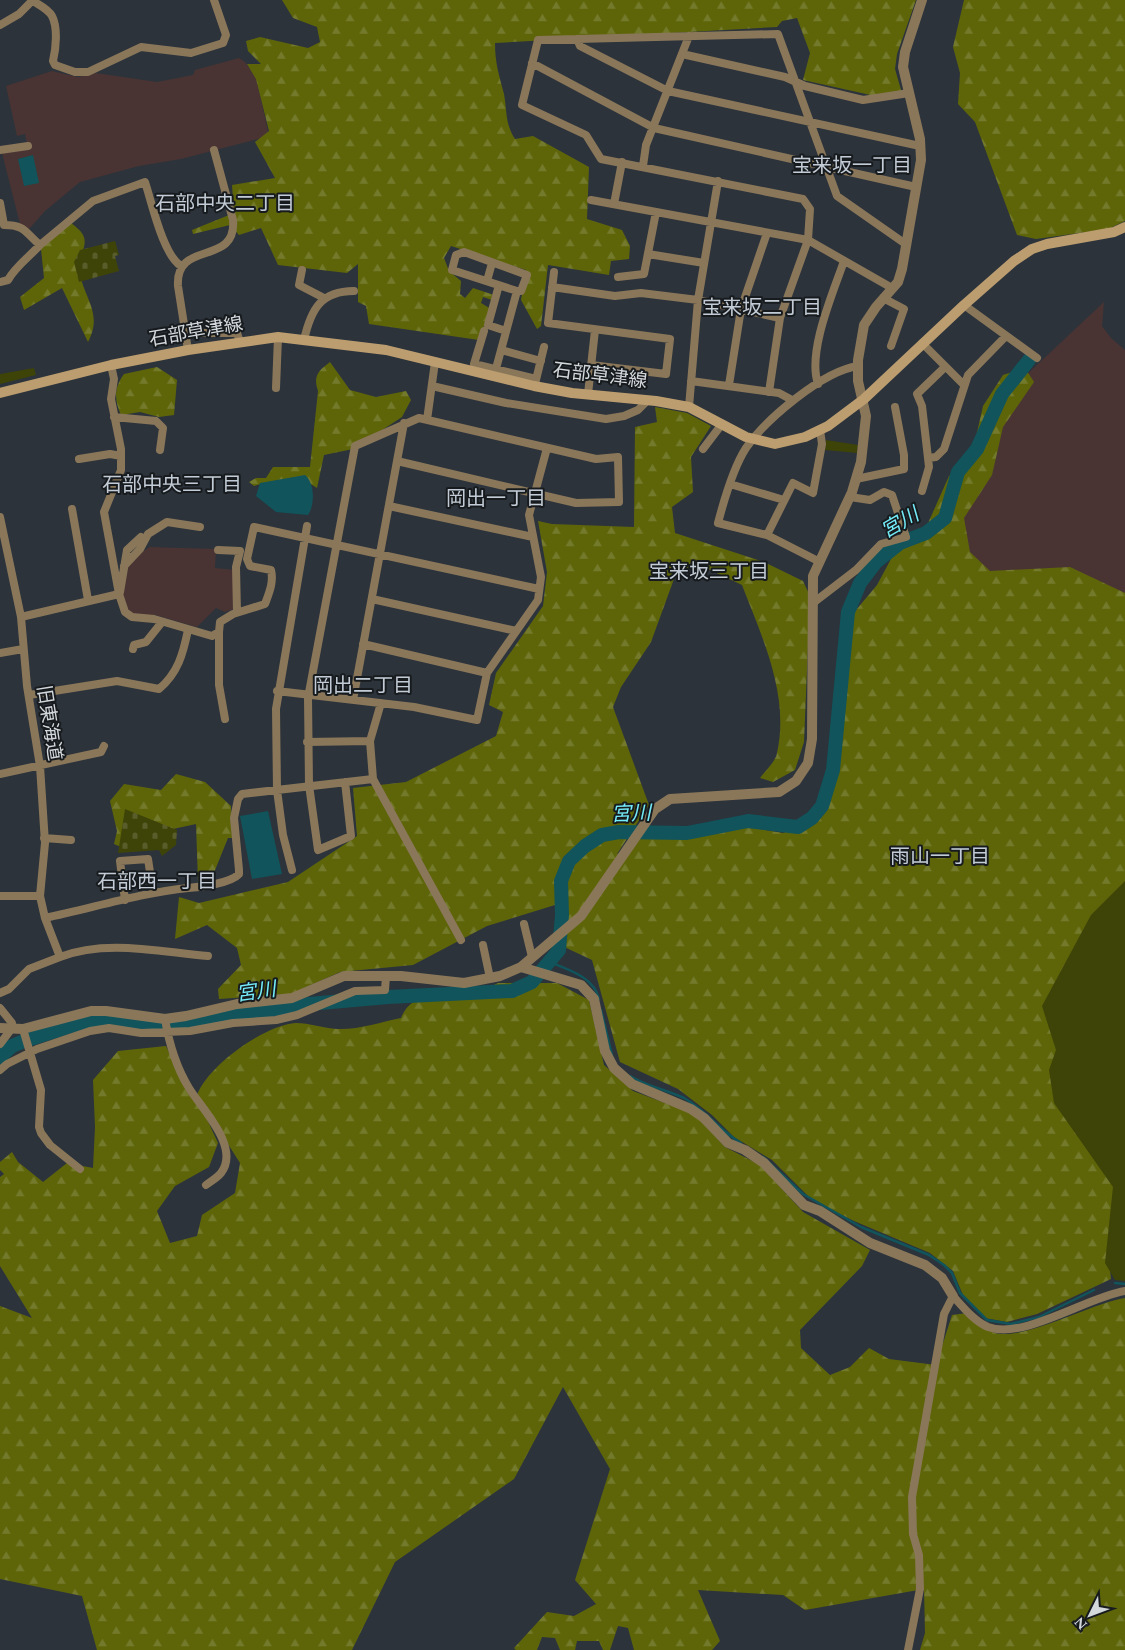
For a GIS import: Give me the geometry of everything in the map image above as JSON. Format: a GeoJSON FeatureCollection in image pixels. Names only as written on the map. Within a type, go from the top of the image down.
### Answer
{"type":"FeatureCollection","features":[{"type":"Feature","properties":{"kind":"main road","name":"石部草津線"},"geometry":{"type":"LineString","coordinates":[[0,393],[111,365],[188,350],[278,337],[386,350],[588,394],[648,400],[689,407],[754,440],[774,444],[805,437],[820,430],[864,399],[964,305],[1014,261],[1032,249],[1047,244],[1100,235],[1125,227]]}},
{"type":"Feature","properties":{"kind":"street"},"geometry":{"type":"LineString","coordinates":[[0,24],[19,14],[33,0],[53,18],[56,50],[52,60],[55,65],[75,72],[88,72],[140,47],[191,53],[223,43],[226,35],[221,15],[214,0]]}},
{"type":"Feature","properties":{"kind":"street"},"geometry":{"type":"LineString","coordinates":[[0,1028],[12,1028],[24,1033],[91,1011],[106,1011],[165,1019],[186,1016],[237,1004],[292,998],[344,976],[464,983],[490,978],[521,967],[581,916],[642,824],[655,809],[670,799],[779,792],[796,781],[808,763],[812,739],[813,576],[850,497],[861,462],[866,416],[864,399],[858,381],[858,366],[864,326],[883,298],[898,282],[907,245],[920,146],[903,67],[905,52],[922,0]]}},
{"type":"Feature","properties":{"kind":"street"},"geometry":{"type":"LineString","coordinates":[[769,392],[780,318],[808,240],[810,209],[803,199],[601,159],[586,135],[522,105],[538,40],[778,34],[837,196],[907,245]]}},
{"type":"Feature","properties":{"kind":"street"},"geometry":{"type":"LineString","coordinates":[[643,166],[646,145],[689,36]]}},
{"type":"Feature","properties":{"kind":"street"},"geometry":{"type":"LineString","coordinates":[[577,39],[580,46],[668,91],[920,146]]}},
{"type":"Feature","properties":{"kind":"street"},"geometry":{"type":"LineString","coordinates":[[682,54],[786,77],[805,86],[863,100],[909,93]]}},
{"type":"Feature","properties":{"kind":"street"},"geometry":{"type":"LineString","coordinates":[[532,63],[654,128],[916,187]]}},
{"type":"Feature","properties":{"kind":"street"},"geometry":{"type":"LineString","coordinates":[[0,150],[28,146]]}},
{"type":"Feature","properties":{"kind":"street"},"geometry":{"type":"LineString","coordinates":[[188,350],[177,276],[180,266],[196,256],[227,244],[234,232],[234,220],[214,150]]}},
{"type":"Feature","properties":{"kind":"street"},"geometry":{"type":"LineString","coordinates":[[614,204],[622,162]]}},
{"type":"Feature","properties":{"kind":"street"},"geometry":{"type":"LineString","coordinates":[[689,407],[698,300],[718,181]]}},
{"type":"Feature","properties":{"kind":"street"},"geometry":{"type":"LineString","coordinates":[[0,282],[8,280],[14,269],[21,267],[40,245],[93,201],[145,182],[166,248],[180,266]]}},
{"type":"Feature","properties":{"kind":"street"},"geometry":{"type":"LineString","coordinates":[[591,200],[808,240],[892,288]]}},
{"type":"Feature","properties":{"kind":"street"},"geometry":{"type":"LineString","coordinates":[[0,203],[4,225],[15,225],[26,230],[40,245]]}},
{"type":"Feature","properties":{"kind":"street"},"geometry":{"type":"LineString","coordinates":[[618,277],[644,274],[656,212]]}},
{"type":"Feature","properties":{"kind":"street"},"geometry":{"type":"LineString","coordinates":[[729,385],[741,309],[768,233]]}},
{"type":"Feature","properties":{"kind":"street"},"geometry":{"type":"LineString","coordinates":[[464,252],[492,262],[527,275],[521,291],[452,270],[456,255],[464,252]]}},
{"type":"Feature","properties":{"kind":"street"},"geometry":{"type":"LineString","coordinates":[[648,254],[704,263]]}},
{"type":"Feature","properties":{"kind":"street"},"geometry":{"type":"LineString","coordinates":[[818,384],[814,374],[820,329],[844,261]]}},
{"type":"Feature","properties":{"kind":"street"},"geometry":{"type":"LineString","coordinates":[[487,281],[492,262]]}},
{"type":"Feature","properties":{"kind":"street"},"geometry":{"type":"LineString","coordinates":[[302,270],[299,285],[324,298]]}},
{"type":"Feature","properties":{"kind":"street"},"geometry":{"type":"LineString","coordinates":[[554,272],[548,323],[670,339],[666,374],[591,365]]}},
{"type":"Feature","properties":{"kind":"street"},"geometry":{"type":"LineString","coordinates":[[499,285],[488,325],[506,331]]}},
{"type":"Feature","properties":{"kind":"street"},"geometry":{"type":"LineString","coordinates":[[552,287],[615,296],[641,293],[698,300],[780,318]]}},
{"type":"Feature","properties":{"kind":"street"},"geometry":{"type":"LineString","coordinates":[[304,340],[307,328],[324,298],[337,291],[354,291]]}},
{"type":"Feature","properties":{"kind":"street"},"geometry":{"type":"LineString","coordinates":[[484,331],[474,364],[495,373],[517,291]]}},
{"type":"Feature","properties":{"kind":"street"},"geometry":{"type":"LineString","coordinates":[[883,298],[904,309],[890,346]]}},
{"type":"Feature","properties":{"kind":"street"},"geometry":{"type":"LineString","coordinates":[[964,305],[1037,358]]}},
{"type":"Feature","properties":{"kind":"street"},"geometry":{"type":"LineString","coordinates":[[588,394],[595,330]]}},
{"type":"Feature","properties":{"kind":"street"},"geometry":{"type":"LineString","coordinates":[[186,333],[237,333],[240,342]]}},
{"type":"Feature","properties":{"kind":"street"},"geometry":{"type":"LineString","coordinates":[[928,458],[936,457],[944,448],[968,375],[1006,336]]}},
{"type":"Feature","properties":{"kind":"street"},"geometry":{"type":"LineString","coordinates":[[276,388],[278,337]]}},
{"type":"Feature","properties":{"kind":"street"},"geometry":{"type":"LineString","coordinates":[[922,343],[964,385]]}},
{"type":"Feature","properties":{"kind":"street"},"geometry":{"type":"LineString","coordinates":[[535,383],[544,347]]}},
{"type":"Feature","properties":{"kind":"street"},"geometry":{"type":"LineString","coordinates":[[501,350],[541,361]]}},
{"type":"Feature","properties":{"kind":"street"},"geometry":{"type":"LineString","coordinates":[[427,420],[436,362]]}},
{"type":"Feature","properties":{"kind":"street"},"geometry":{"type":"LineString","coordinates":[[111,365],[114,379],[111,399],[121,456],[121,470],[104,512],[119,594],[125,612],[132,617],[162,622],[212,636],[219,632]]}},
{"type":"Feature","properties":{"kind":"street"},"geometry":{"type":"LineString","coordinates":[[820,562],[767,535],[718,523],[730,484],[746,448],[792,400],[846,368],[858,366]]}},
{"type":"Feature","properties":{"kind":"street"},"geometry":{"type":"LineString","coordinates":[[922,491],[929,467],[922,406],[917,394],[945,367]]}},
{"type":"Feature","properties":{"kind":"street"},"geometry":{"type":"LineString","coordinates":[[691,381],[779,393],[792,400]]}},
{"type":"Feature","properties":{"kind":"street"},"geometry":{"type":"LineString","coordinates":[[432,386],[506,403],[567,414],[606,418],[624,416],[638,410],[648,400]]}},
{"type":"Feature","properties":{"kind":"street"},"geometry":{"type":"LineString","coordinates":[[856,479],[904,470],[904,455],[895,407]]}},
{"type":"Feature","properties":{"kind":"street"},"geometry":{"type":"LineString","coordinates":[[114,417],[156,421],[163,428],[160,450]]}},
{"type":"Feature","properties":{"kind":"street"},"geometry":{"type":"LineString","coordinates":[[345,782],[351,836],[318,850],[309,786],[307,742],[309,695],[355,446],[419,418],[596,459],[618,457],[619,502],[576,504],[397,461]]}},
{"type":"Feature","properties":{"kind":"street"},"geometry":{"type":"LineString","coordinates":[[353,700],[404,423]]}},
{"type":"Feature","properties":{"kind":"street"},"geometry":{"type":"LineString","coordinates":[[703,449],[722,424]]}},
{"type":"Feature","properties":{"kind":"street"},"geometry":{"type":"LineString","coordinates":[[767,535],[793,483],[813,493],[822,444],[820,430]]}},
{"type":"Feature","properties":{"kind":"street"},"geometry":{"type":"LineString","coordinates":[[277,691],[381,703],[478,720],[487,673],[538,600],[541,577],[529,515],[547,448]]}},
{"type":"Feature","properties":{"kind":"street"},"geometry":{"type":"LineString","coordinates":[[80,459],[110,454],[121,456]]}},
{"type":"Feature","properties":{"kind":"street"},"geometry":{"type":"LineString","coordinates":[[730,484],[784,500]]}},
{"type":"Feature","properties":{"kind":"street"},"geometry":{"type":"LineString","coordinates":[[813,603],[856,570],[881,544],[906,537],[892,495],[884,492],[870,500],[850,497]]}},
{"type":"Feature","properties":{"kind":"street"},"geometry":{"type":"LineString","coordinates":[[389,506],[533,538]]}},
{"type":"Feature","properties":{"kind":"street"},"geometry":{"type":"LineString","coordinates":[[72,509],[88,600]]}},
{"type":"Feature","properties":{"kind":"street","name":"旧東海道"},"geometry":{"type":"LineString","coordinates":[[0,517],[21,618],[23,649],[40,766],[44,838],[40,896],[60,957]]}},
{"type":"Feature","properties":{"kind":"street"},"geometry":{"type":"LineString","coordinates":[[124,566],[140,549],[148,534],[167,522],[200,527]]}},
{"type":"Feature","properties":{"kind":"street"},"geometry":{"type":"LineString","coordinates":[[292,870],[283,835],[277,790],[275,734],[277,691],[307,526]]}},
{"type":"Feature","properties":{"kind":"street"},"geometry":{"type":"LineString","coordinates":[[225,719],[219,685],[220,622],[237,612],[265,604],[271,588],[271,570],[250,566],[247,559],[254,527],[539,589]]}},
{"type":"Feature","properties":{"kind":"street"},"geometry":{"type":"LineString","coordinates":[[119,594],[122,588],[126,550],[141,537]]}},
{"type":"Feature","properties":{"kind":"street"},"geometry":{"type":"LineString","coordinates":[[218,550],[240,551],[236,567],[237,612]]}},
{"type":"Feature","properties":{"kind":"street"},"geometry":{"type":"LineString","coordinates":[[21,618],[88,600],[119,594]]}},
{"type":"Feature","properties":{"kind":"street"},"geometry":{"type":"LineString","coordinates":[[372,599],[516,631]]}},
{"type":"Feature","properties":{"kind":"street"},"geometry":{"type":"LineString","coordinates":[[133,649],[134,645],[146,642],[162,622]]}},
{"type":"Feature","properties":{"kind":"street"},"geometry":{"type":"LineString","coordinates":[[29,695],[117,681],[159,689],[169,680],[178,666],[188,630]]}},
{"type":"Feature","properties":{"kind":"street"},"geometry":{"type":"LineString","coordinates":[[363,644],[487,673]]}},
{"type":"Feature","properties":{"kind":"street"},"geometry":{"type":"LineString","coordinates":[[0,653],[23,649]]}},
{"type":"Feature","properties":{"kind":"street"},"geometry":{"type":"LineString","coordinates":[[381,703],[370,741],[373,778],[461,940]]}},
{"type":"Feature","properties":{"kind":"street"},"geometry":{"type":"LineString","coordinates":[[307,742],[370,741]]}},
{"type":"Feature","properties":{"kind":"street"},"geometry":{"type":"LineString","coordinates":[[0,774],[101,752],[104,746]]}},
{"type":"Feature","properties":{"kind":"street"},"geometry":{"type":"LineString","coordinates":[[46,918],[153,892],[203,887],[237,877],[240,870],[234,818],[238,799],[242,794],[373,778]]}},
{"type":"Feature","properties":{"kind":"street"},"geometry":{"type":"LineString","coordinates":[[44,838],[71,840]]}},
{"type":"Feature","properties":{"kind":"street"},"geometry":{"type":"LineString","coordinates":[[125,900],[120,861],[148,859],[153,892]]}},
{"type":"Feature","properties":{"kind":"street"},"geometry":{"type":"LineString","coordinates":[[0,896],[40,896]]}},
{"type":"Feature","properties":{"kind":"street"},"geometry":{"type":"LineString","coordinates":[[524,924],[532,957]]}},
{"type":"Feature","properties":{"kind":"street"},"geometry":{"type":"LineString","coordinates":[[482,945],[490,978]]}},
{"type":"Feature","properties":{"kind":"street"},"geometry":{"type":"LineString","coordinates":[[0,993],[9,989],[29,969],[77,950],[115,948],[208,956]]}},
{"type":"Feature","properties":{"kind":"street"},"geometry":{"type":"LineString","coordinates":[[521,967],[581,985],[594,999],[605,1051],[614,1068],[632,1084],[691,1109],[704,1118],[728,1143],[745,1150],[764,1163],[804,1205],[820,1211],[870,1243],[925,1265],[942,1278],[953,1296],[980,1323],[998,1329],[1038,1322],[1106,1296],[1125,1291]]}},
{"type":"Feature","properties":{"kind":"street"},"geometry":{"type":"LineString","coordinates":[[0,1070],[29,1052],[90,1031],[110,1028],[141,1033],[190,1031],[233,1022],[276,1020],[297,1015],[355,991],[385,989],[386,977]]}},
{"type":"Feature","properties":{"kind":"street"},"geometry":{"type":"LineString","coordinates":[[0,1008],[12,1024],[12,1028],[0,1044]]}},
{"type":"Feature","properties":{"kind":"street"},"geometry":{"type":"LineString","coordinates":[[165,1019],[177,1063],[188,1088],[214,1122],[224,1142],[227,1158],[222,1172],[206,1185]]}},
{"type":"Feature","properties":{"kind":"street"},"geometry":{"type":"LineString","coordinates":[[24,1033],[42,1098],[39,1127],[50,1145],[80,1168]]}},
{"type":"Feature","properties":{"kind":"street"},"geometry":{"type":"LineString","coordinates":[[908,1650],[920,1589],[919,1555],[913,1534],[913,1483],[944,1314],[953,1296]]}},
{"type":"Feature","properties":{"kind":"shaded area"},"geometry":{"type":"Polygon","coordinates":[[[239,58],[245,62],[256,77],[269,136],[181,159],[139,166],[80,182],[45,211],[29,229],[20,224],[2,153],[28,148],[25,134],[17,136],[6,86],[52,71],[78,77],[96,73],[157,82],[193,75],[195,70],[239,58]]]}},
{"type":"Feature","properties":{"kind":"shaded area"},"geometry":{"type":"Polygon","coordinates":[[[1104,302],[1102,326],[1111,338],[1125,350],[1125,601],[989,579],[961,551],[952,510],[1024,377],[1104,302]]]}},
{"type":"Feature","properties":{"kind":"shaded area"},"geometry":{"type":"Polygon","coordinates":[[[149,547],[216,549],[215,568],[235,570],[234,609],[225,612],[216,608],[197,627],[155,615],[135,615],[127,609],[123,596],[125,575],[131,561],[149,547]]]}},
{"type":"Feature","properties":{"kind":"green space"},"geometry":{"type":"Polygon","coordinates":[[[282,0],[916,0],[897,54],[895,69],[901,90],[899,93],[875,96],[803,80],[810,53],[797,18],[782,21],[777,27],[495,43],[508,122],[515,139],[533,136],[589,167],[587,219],[622,230],[630,246],[629,259],[611,261],[609,275],[548,265],[541,326],[537,329],[521,300],[526,270],[451,246],[444,258],[449,271],[461,281],[460,294],[465,298],[473,288],[494,295],[492,300],[483,297],[481,303],[491,309],[479,340],[369,324],[366,306],[358,302],[358,264],[347,273],[278,265],[261,228],[239,235],[230,225],[193,234],[192,230],[234,213],[232,185],[275,178],[255,142],[269,131],[256,79],[247,64],[261,64],[248,51],[246,41],[260,37],[308,48],[320,42],[317,27],[293,18],[282,0]]]}},
{"type":"Feature","properties":{"kind":"green space"},"geometry":{"type":"Polygon","coordinates":[[[964,0],[1125,0],[1125,221],[1108,229],[1036,239],[1017,235],[975,122],[958,104],[960,73],[953,47],[964,0]]]}},
{"type":"Feature","properties":{"kind":"green space"},"geometry":{"type":"Polygon","coordinates":[[[69,221],[81,231],[85,244],[79,268],[93,313],[94,322],[88,342],[62,288],[24,310],[20,297],[44,278],[41,249],[69,221]]]}},
{"type":"Feature","properties":{"kind":"green space"},"geometry":{"type":"Polygon","coordinates":[[[115,241],[119,255],[115,256],[119,271],[79,282],[74,262],[80,250],[115,241]]]}},
{"type":"Feature","properties":{"kind":"green space"},"geometry":{"type":"Polygon","coordinates":[[[330,362],[350,390],[376,397],[406,391],[411,400],[402,417],[353,449],[324,455],[317,488],[302,481],[294,480],[278,480],[254,486],[249,482],[256,478],[266,478],[273,467],[310,467],[318,391],[316,378],[322,368],[330,362]]]}},
{"type":"Feature","properties":{"kind":"green space"},"geometry":{"type":"Polygon","coordinates":[[[157,367],[177,380],[174,415],[159,417],[140,412],[121,415],[116,394],[118,384],[124,374],[157,367]]]}},
{"type":"Feature","properties":{"kind":"green space"},"geometry":{"type":"Polygon","coordinates":[[[34,368],[36,375],[0,384],[0,374],[34,368]]]}},
{"type":"Feature","properties":{"kind":"green space"},"geometry":{"type":"Polygon","coordinates":[[[1025,368],[1034,382],[1003,427],[992,475],[964,518],[970,552],[990,571],[1070,567],[1125,593],[1125,1159],[1109,1259],[1111,1279],[1037,1314],[1007,1322],[985,1318],[963,1295],[953,1271],[930,1253],[854,1221],[812,1200],[772,1160],[734,1137],[712,1115],[678,1089],[620,1062],[592,960],[560,945],[555,905],[487,926],[413,965],[340,972],[291,994],[219,999],[218,989],[241,965],[237,948],[207,925],[175,939],[179,897],[199,903],[288,882],[357,836],[353,788],[406,782],[496,736],[503,712],[489,705],[496,673],[543,606],[547,572],[538,521],[552,524],[634,527],[635,427],[657,422],[655,407],[687,413],[711,426],[691,457],[693,492],[672,507],[675,533],[764,562],[803,581],[810,596],[804,742],[795,770],[773,782],[760,778],[776,756],[780,731],[780,710],[772,667],[758,625],[742,585],[704,567],[678,568],[651,642],[621,687],[613,707],[649,805],[617,854],[632,847],[639,836],[747,827],[783,833],[814,821],[825,805],[828,761],[851,616],[877,585],[898,546],[921,539],[949,476],[971,459],[983,406],[1003,375],[1025,368]]]}},
{"type":"Feature","properties":{"kind":"green space"},"geometry":{"type":"Polygon","coordinates":[[[826,440],[858,445],[857,453],[825,450],[826,440]]]}},
{"type":"Feature","properties":{"kind":"green space"},"geometry":{"type":"Polygon","coordinates":[[[176,774],[205,782],[231,806],[232,838],[228,838],[211,880],[198,882],[196,824],[173,829],[121,847],[114,844],[117,831],[110,801],[124,784],[161,790],[176,774]]]}},
{"type":"Feature","properties":{"kind":"green space"},"geometry":{"type":"Polygon","coordinates":[[[125,809],[177,830],[176,845],[162,856],[159,850],[118,853],[125,809]]]}},
{"type":"Feature","properties":{"kind":"green space"},"geometry":{"type":"Polygon","coordinates":[[[1125,881],[1125,1281],[1115,1280],[1105,1263],[1113,1187],[1054,1103],[1049,1070],[1056,1050],[1042,1006],[1091,915],[1125,881]]]}},
{"type":"Feature","properties":{"kind":"green space"},"geometry":{"type":"Polygon","coordinates":[[[498,983],[557,983],[589,1000],[604,1065],[633,1091],[694,1114],[725,1147],[760,1165],[803,1212],[870,1250],[862,1266],[800,1330],[801,1348],[830,1375],[850,1367],[869,1348],[889,1359],[936,1365],[952,1315],[967,1313],[991,1331],[1008,1334],[1040,1327],[1111,1301],[1125,1298],[1125,1650],[920,1650],[925,1633],[924,1589],[805,1610],[783,1595],[698,1590],[720,1641],[712,1650],[634,1650],[628,1628],[618,1626],[610,1650],[603,1650],[599,1641],[577,1641],[575,1650],[560,1650],[555,1638],[542,1637],[537,1650],[516,1650],[514,1648],[547,1612],[574,1616],[596,1604],[575,1580],[610,1469],[563,1387],[514,1479],[395,1562],[352,1650],[97,1650],[82,1596],[0,1579],[0,1306],[32,1318],[0,1266],[0,1177],[4,1174],[0,1170],[0,1162],[12,1152],[18,1162],[43,1182],[67,1163],[93,1168],[95,1127],[93,1080],[118,1051],[166,1046],[188,1092],[205,1115],[218,1143],[209,1167],[175,1186],[157,1211],[170,1243],[197,1236],[202,1215],[235,1193],[240,1163],[197,1095],[203,1084],[225,1060],[254,1039],[283,1025],[296,1023],[337,1029],[361,1027],[401,1018],[406,1008],[420,999],[466,997],[498,983]]]}},
{"type":"Feature","properties":{"kind":"water"},"geometry":{"type":"Polygon","coordinates":[[[33,155],[39,183],[24,186],[18,159],[33,155]]]}},
{"type":"Feature","properties":{"kind":"water"},"geometry":{"type":"Polygon","coordinates":[[[305,475],[311,483],[313,494],[312,506],[308,515],[276,512],[256,496],[260,483],[305,475]]]}},
{"type":"Feature","properties":{"kind":"water"},"geometry":{"type":"Polygon","coordinates":[[[268,811],[282,874],[252,879],[240,816],[268,811]]]}},
{"type":"Feature","properties":{"kind":"waterway","name":"宮川"},"geometry":{"type":"LineString","coordinates":[[0,1057],[12,1046],[24,1041],[90,1020],[172,1025],[309,1004],[388,997],[512,991],[532,982],[559,950],[562,915],[561,881],[569,861],[585,846],[602,835],[619,832],[687,833],[748,821],[798,827],[812,818],[822,806],[833,770],[848,612],[860,583],[876,562],[900,543],[926,533],[945,518],[958,472],[977,449],[1002,394],[1029,360]]}},
{"type":"Feature","properties":{"kind":"waterway"},"geometry":{"type":"LineString","coordinates":[[550,962],[580,975],[592,985],[599,999]]}},
{"type":"Feature","properties":{"kind":"waterway"},"geometry":{"type":"LineString","coordinates":[[601,1010],[612,1055]]}},
{"type":"Feature","properties":{"kind":"waterway"},"geometry":{"type":"LineString","coordinates":[[630,1076],[643,1083],[684,1098],[741,1143]]}},
{"type":"Feature","properties":{"kind":"waterway"},"geometry":{"type":"LineString","coordinates":[[763,1157],[803,1194],[861,1227],[929,1255],[944,1265],[952,1273],[960,1293],[987,1320],[1011,1324],[1039,1317],[1094,1290]]}},
{"type":"Feature","properties":{"kind":"waterway"},"geometry":{"type":"LineString","coordinates":[[1115,1283],[1125,1284]]}},
{"type":"Feature","properties":{"kind":"district","name":"宝来坂一丁目"},"geometry":{"type":"Point","coordinates":[852,166]}},
{"type":"Feature","properties":{"kind":"district","name":"石部中央二丁目"},"geometry":{"type":"Point","coordinates":[225,204]}},
{"type":"Feature","properties":{"kind":"district","name":"宝来坂二丁目"},"geometry":{"type":"Point","coordinates":[762,308]}},
{"type":"Feature","properties":{"kind":"district","name":"石部中央三丁目"},"geometry":{"type":"Point","coordinates":[172,485]}},
{"type":"Feature","properties":{"kind":"district","name":"岡出一丁目"},"geometry":{"type":"Point","coordinates":[496,499]}},
{"type":"Feature","properties":{"kind":"district","name":"宝来坂三丁目"},"geometry":{"type":"Point","coordinates":[709,572]}},
{"type":"Feature","properties":{"kind":"district","name":"岡出二丁目"},"geometry":{"type":"Point","coordinates":[363,686]}},
{"type":"Feature","properties":{"kind":"district","name":"雨山一丁目"},"geometry":{"type":"Point","coordinates":[940,857]}},
{"type":"Feature","properties":{"kind":"district","name":"石部西一丁目"},"geometry":{"type":"Point","coordinates":[157,882]}}]}
